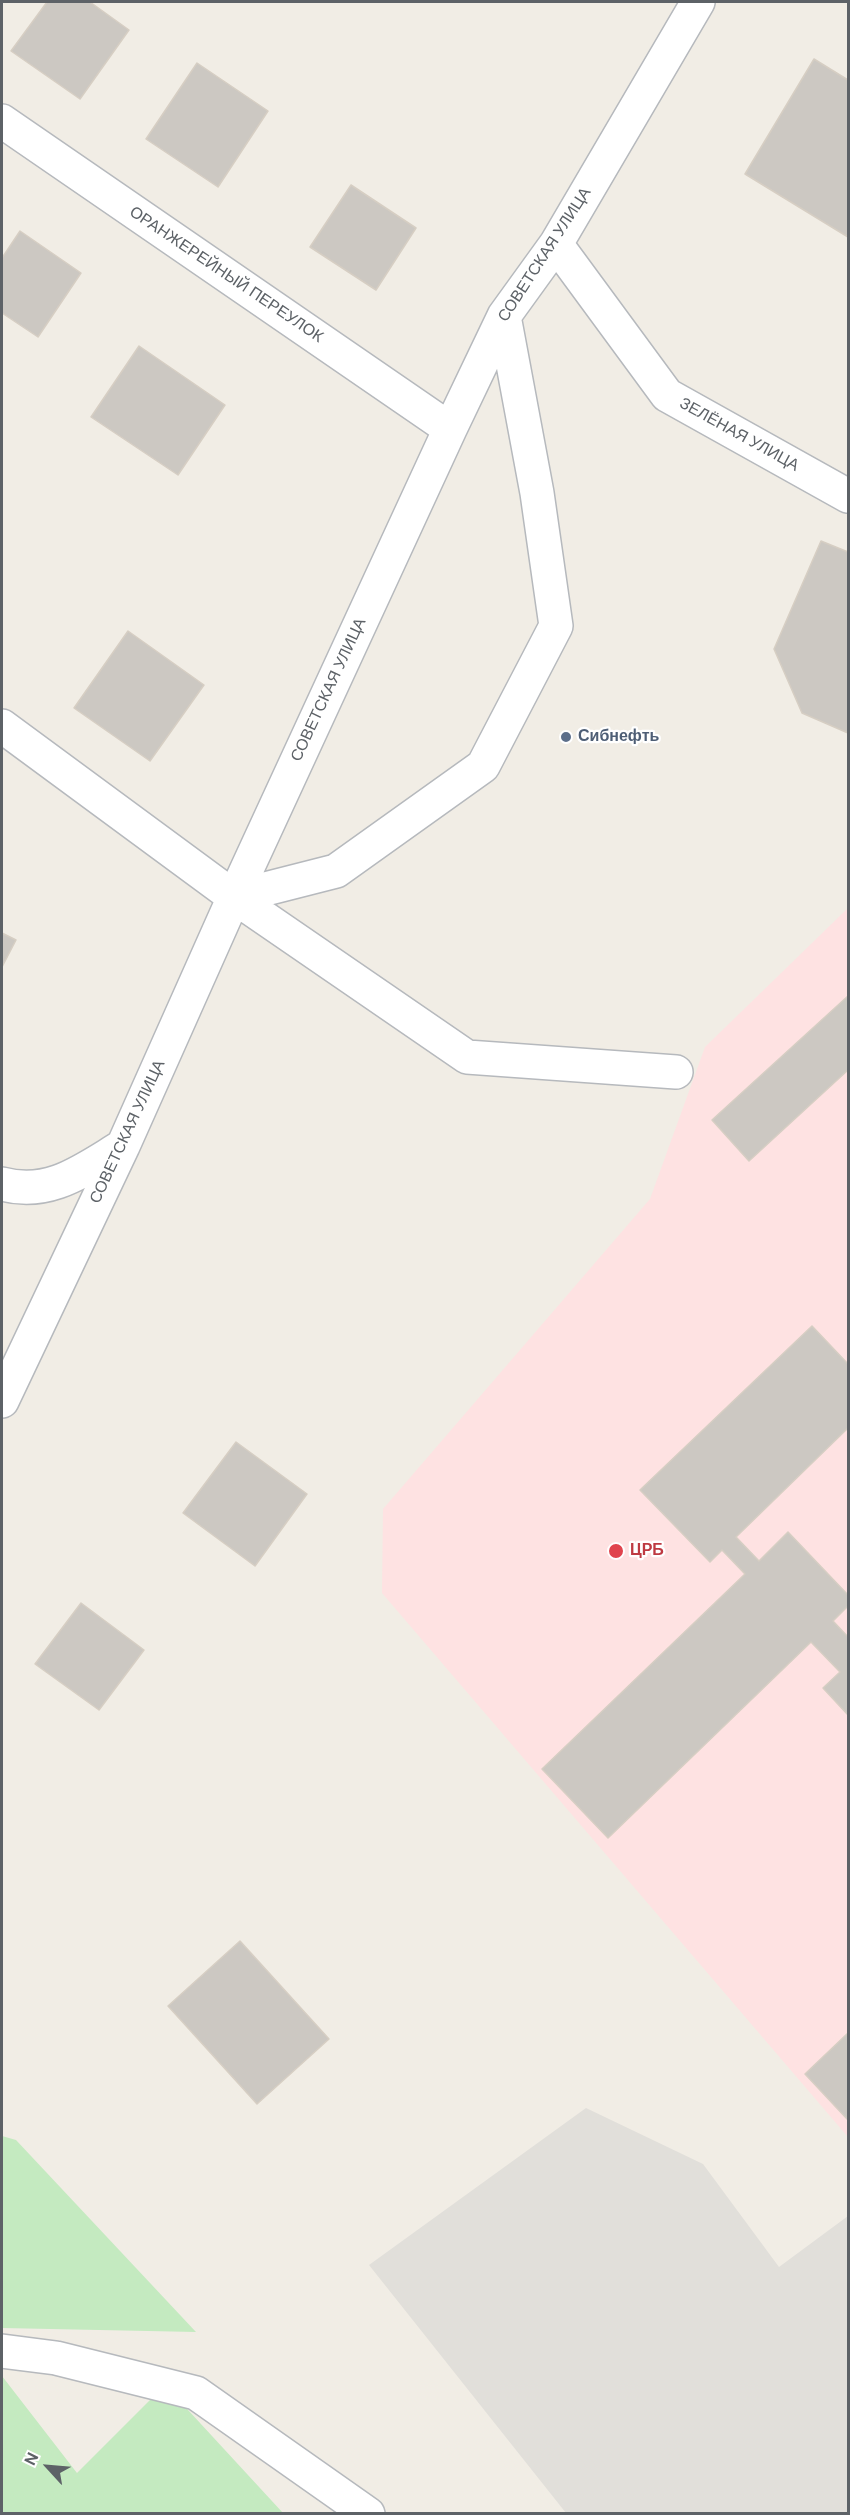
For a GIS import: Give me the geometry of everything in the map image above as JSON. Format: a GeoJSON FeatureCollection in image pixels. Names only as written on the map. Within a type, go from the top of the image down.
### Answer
{"type":"FeatureCollection","features":[{"type":"Feature","properties":{"kind":"street","name":"СОВЕТСКАЯ УЛИЦА"},"geometry":{"type":"LineString","coordinates":[[2,1401],[123,1146],[234,897],[504,316],[556,244],[699,2]]}},
{"type":"Feature","properties":{"kind":"street","name":"ОРАНЖЕРЕЙНЫЙ ПЕРЕУЛОК"},"geometry":{"type":"LineString","coordinates":[[2,121],[450,429]]}},
{"type":"Feature","properties":{"kind":"street","name":"ЗЕЛЁНАЯ УЛИЦА"},"geometry":{"type":"LineString","coordinates":[[556,244],[667,394],[849,496]]}},
{"type":"Feature","properties":{"kind":"street"},"geometry":{"type":"LineString","coordinates":[[234,897],[336,871],[483,766],[556,626],[537,493],[504,316]]}},
{"type":"Feature","properties":{"kind":"street"},"geometry":{"type":"LineString","coordinates":[[2,726],[234,897],[467,1057],[676,1072]]}},
{"type":"Feature","properties":{"kind":"street"},"geometry":{"type":"LineString","coordinates":[[2,1184],[20,1189],[63,1182],[123,1146]]}},
{"type":"Feature","properties":{"kind":"street"},"geometry":{"type":"LineString","coordinates":[[2,2351],[56,2358],[196,2393],[368,2514]]}},
{"type":"Feature","properties":{"kind":"shaded area","name":"ЦРБ"},"geometry":{"type":"Polygon","coordinates":[[[848,908],[848,2137],[382,1593],[383,1509],[650,1199],[705,1047],[848,908]]]}},
{"type":"Feature","properties":{"kind":"shaded area"},"geometry":{"type":"Polygon","coordinates":[[[586,2108],[703,2164],[779,2267],[848,2216],[848,2513],[566,2513],[369,2265],[586,2108]]]}},
{"type":"Feature","properties":{"kind":"green space"},"geometry":{"type":"Polygon","coordinates":[[[2,2136],[16,2140],[196,2332],[2,2328],[2,2136]]]}},
{"type":"Feature","properties":{"kind":"green space"},"geometry":{"type":"Polygon","coordinates":[[[2,2376],[77,2473],[165,2385],[283,2513],[2,2513],[2,2376]]]}},
{"type":"Feature","properties":{"kind":"building"},"geometry":{"type":"Polygon","coordinates":[[[47,2],[90,2],[129,30],[80,99],[11,51],[47,2]]]}},
{"type":"Feature","properties":{"kind":"building"},"geometry":{"type":"Polygon","coordinates":[[[814,59],[848,80],[848,237],[745,174],[814,59]]]}},
{"type":"Feature","properties":{"kind":"building"},"geometry":{"type":"Polygon","coordinates":[[[197,63],[268,111],[218,187],[146,139],[197,63]]]}},
{"type":"Feature","properties":{"kind":"building"},"geometry":{"type":"Polygon","coordinates":[[[351,185],[416,228],[376,290],[310,247],[351,185]]]}},
{"type":"Feature","properties":{"kind":"building"},"geometry":{"type":"Polygon","coordinates":[[[20,231],[81,273],[38,337],[2,313],[2,258],[20,231]]]}},
{"type":"Feature","properties":{"kind":"building"},"geometry":{"type":"Polygon","coordinates":[[[139,346],[225,405],[178,475],[91,417],[139,346]]]}},
{"type":"Feature","properties":{"kind":"building"},"geometry":{"type":"Polygon","coordinates":[[[821,541],[848,552],[848,733],[802,713],[774,649],[821,541]]]}},
{"type":"Feature","properties":{"kind":"building"},"geometry":{"type":"Polygon","coordinates":[[[128,631],[204,685],[150,761],[74,708],[128,631]]]}},
{"type":"Feature","properties":{"kind":"building"},"geometry":{"type":"Polygon","coordinates":[[[2,933],[16,940],[2,967],[2,933]]]}},
{"type":"Feature","properties":{"kind":"building"},"geometry":{"type":"Polygon","coordinates":[[[848,996],[848,1070],[749,1161],[712,1120],[848,996]]]}},
{"type":"Feature","properties":{"kind":"building"},"geometry":{"type":"Polygon","coordinates":[[[812,1326],[848,1364],[848,1428],[736,1537],[759,1561],[788,1532],[848,1595],[848,1606],[833,1621],[848,1637],[848,1715],[823,1688],[840,1672],[811,1642],[608,1838],[542,1769],[745,1574],[722,1550],[710,1562],[640,1490],[812,1326]]]}},
{"type":"Feature","properties":{"kind":"building"},"geometry":{"type":"Polygon","coordinates":[[[236,1442],[307,1494],[255,1566],[183,1513],[236,1442]]]}},
{"type":"Feature","properties":{"kind":"building"},"geometry":{"type":"Polygon","coordinates":[[[81,1603],[144,1650],[99,1710],[35,1664],[81,1603]]]}},
{"type":"Feature","properties":{"kind":"building"},"geometry":{"type":"Polygon","coordinates":[[[240,1941],[329,2039],[257,2104],[168,2006],[240,1941]]]}},
{"type":"Feature","properties":{"kind":"building"},"geometry":{"type":"Polygon","coordinates":[[[848,2033],[848,2120],[805,2074],[848,2033]]]}},
{"type":"Feature","properties":{"kind":"place","name":"Сибнефть"},"geometry":{"type":"Point","coordinates":[566,737]}},
{"type":"Feature","properties":{"kind":"place","name":"ЦРБ"},"geometry":{"type":"Point","coordinates":[616,1551]}}]}
